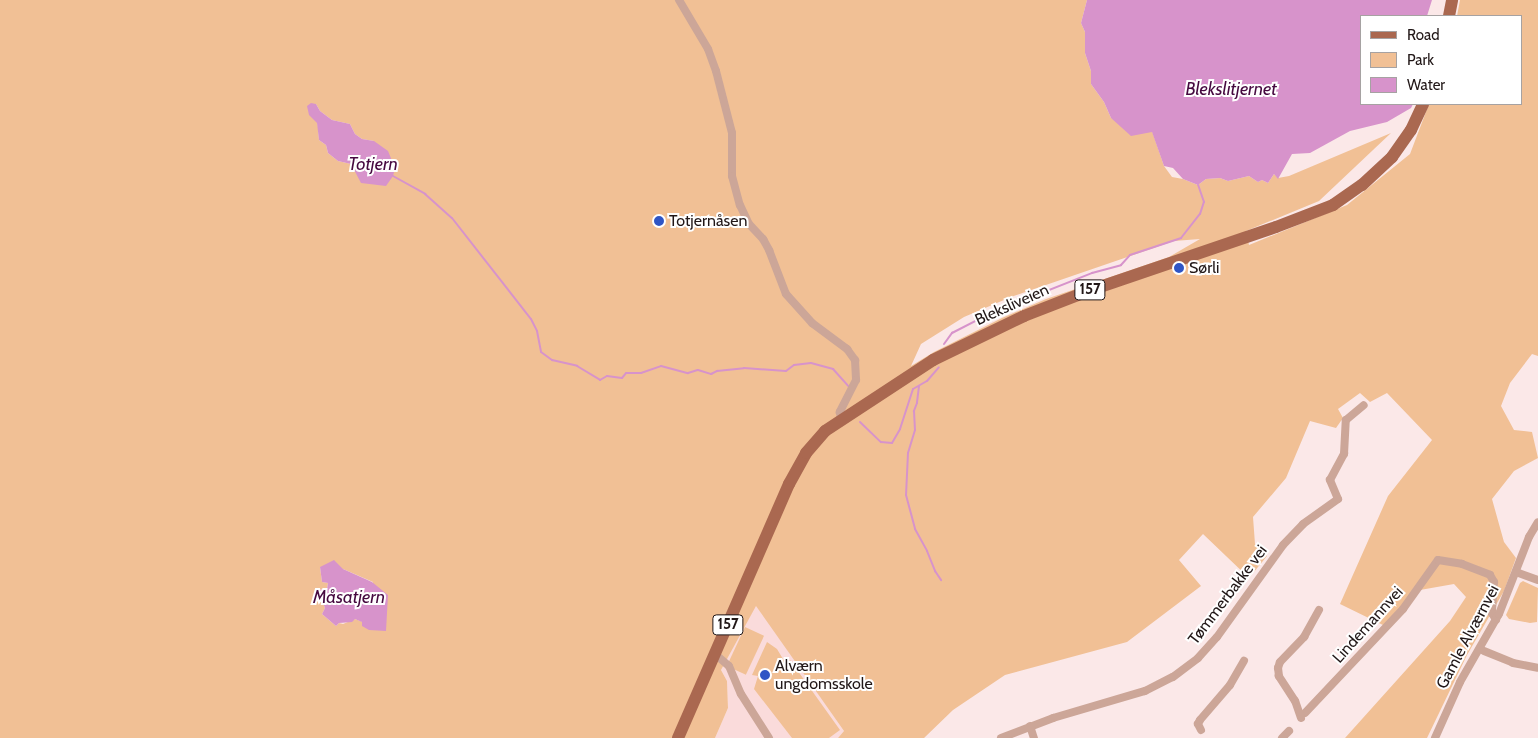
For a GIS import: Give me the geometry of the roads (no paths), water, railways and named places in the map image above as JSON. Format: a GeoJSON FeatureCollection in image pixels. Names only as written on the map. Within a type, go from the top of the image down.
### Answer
{"type":"FeatureCollection","features":[{"type":"Feature","properties":{"kind":"main road"},"geometry":{"type":"LineString","coordinates":[[1449,15],[1452,0]]}},
{"type":"Feature","properties":{"kind":"main road","name":"Bleksliveien"},"geometry":{"type":"LineString","coordinates":[[678,738],[795,473],[818,439],[841,420],[933,360],[1024,316],[1091,290],[1276,227],[1333,205],[1362,185],[1392,157],[1411,130],[1423,105]]}},
{"type":"Feature","properties":{"kind":"street"},"geometry":{"type":"LineString","coordinates":[[680,0],[708,49],[716,71],[732,133],[732,176],[740,205],[749,224],[763,239],[769,250],[786,294],[812,323],[847,349],[855,360],[856,380],[840,412],[841,420]]}},
{"type":"Feature","properties":{"kind":"street","name":"Tømmerbakke vei"},"geometry":{"type":"LineString","coordinates":[[1002,738],[1030,726],[1145,691],[1173,677],[1198,658],[1224,627],[1283,545],[1304,524],[1338,499],[1330,480],[1344,454],[1346,420],[1364,405]]}},
{"type":"Feature","properties":{"kind":"street","name":"Gamle Alværnvei"},"geometry":{"type":"LineString","coordinates":[[1435,738],[1460,682],[1496,620],[1529,537],[1538,522]]}},
{"type":"Feature","properties":{"kind":"street","name":"Lindemannvei"},"geometry":{"type":"LineString","coordinates":[[1319,610],[1304,637],[1280,662],[1278,668],[1279,676],[1303,715],[1397,617],[1438,560],[1462,564],[1490,575],[1494,582],[1492,613],[1496,620]]}},
{"type":"Feature","properties":{"kind":"street"},"geometry":{"type":"LineString","coordinates":[[1516,572],[1538,580]]}},
{"type":"Feature","properties":{"kind":"street","name":"Gamle Alværnvei"},"geometry":{"type":"LineString","coordinates":[[1484,651],[1513,663],[1538,668]]}},
{"type":"Feature","properties":{"kind":"street"},"geometry":{"type":"LineString","coordinates":[[715,654],[729,666],[741,694],[769,738]]}},
{"type":"Feature","properties":{"kind":"street"},"geometry":{"type":"LineString","coordinates":[[1201,730],[1198,723],[1230,685],[1244,660]]}},
{"type":"Feature","properties":{"kind":"street"},"geometry":{"type":"LineString","coordinates":[[1030,726],[1034,738]]}},
{"type":"Feature","properties":{"kind":"street"},"geometry":{"type":"LineString","coordinates":[[1282,738],[1289,731]]}},
{"type":"Feature","properties":{"kind":"water","name":"Blekslitjernet"},"geometry":{"type":"Polygon","coordinates":[[[1087,0],[1432,0],[1427,15],[1360,15],[1360,105],[1412,105],[1411,108],[1387,122],[1350,131],[1310,153],[1292,154],[1278,179],[1274,174],[1268,183],[1262,180],[1258,182],[1249,176],[1228,181],[1220,178],[1206,179],[1198,185],[1183,179],[1173,168],[1164,166],[1152,132],[1131,136],[1111,118],[1104,102],[1091,84],[1091,71],[1085,53],[1085,32],[1081,23],[1087,0]]]}},
{"type":"Feature","properties":{"kind":"water","name":"Totjern"},"geometry":{"type":"Polygon","coordinates":[[[311,103],[316,104],[320,111],[332,120],[350,124],[355,134],[362,139],[374,141],[388,151],[395,168],[393,176],[386,186],[361,183],[351,164],[338,161],[328,153],[326,145],[319,140],[317,123],[309,115],[307,106],[311,103]]]}},
{"type":"Feature","properties":{"kind":"water","name":"Måsatjern"},"geometry":{"type":"Polygon","coordinates":[[[334,560],[343,569],[372,582],[388,595],[386,631],[369,630],[362,626],[362,622],[355,619],[352,622],[339,623],[336,626],[322,614],[325,608],[318,590],[327,589],[328,583],[322,582],[320,567],[334,560]]]}},
{"type":"Feature","properties":{"kind":"waterway"},"geometry":{"type":"LineString","coordinates":[[393,176],[425,194],[452,218],[531,319],[537,331],[541,352],[552,360],[577,366],[600,380],[607,376],[622,378],[626,373],[641,373],[661,366],[688,373],[698,370],[711,374],[717,371],[744,368],[786,371],[794,365],[811,363],[833,369],[849,387]]}},
{"type":"Feature","properties":{"kind":"waterway"},"geometry":{"type":"LineString","coordinates":[[944,344],[952,333],[991,313],[1092,273],[1121,265],[1130,255],[1181,238],[1200,214],[1204,202],[1198,185]]}},
{"type":"Feature","properties":{"kind":"waterway"},"geometry":{"type":"LineString","coordinates":[[860,422],[881,442],[892,443],[900,429],[913,389],[927,381],[939,367]]}},
{"type":"Feature","properties":{"kind":"waterway"},"geometry":{"type":"LineString","coordinates":[[919,386],[914,411],[915,430],[908,453],[906,495],[915,529],[941,580]]}},
{"type":"Feature","properties":{"kind":"place","name":"Totjernåsen"},"geometry":{"type":"Point","coordinates":[659,221]}},
{"type":"Feature","properties":{"kind":"place","name":"Sørli"},"geometry":{"type":"Point","coordinates":[1179,268]}},
{"type":"Feature","properties":{"kind":"place","name":"Alværn ungdomsskole"},"geometry":{"type":"Point","coordinates":[765,675]}}]}
